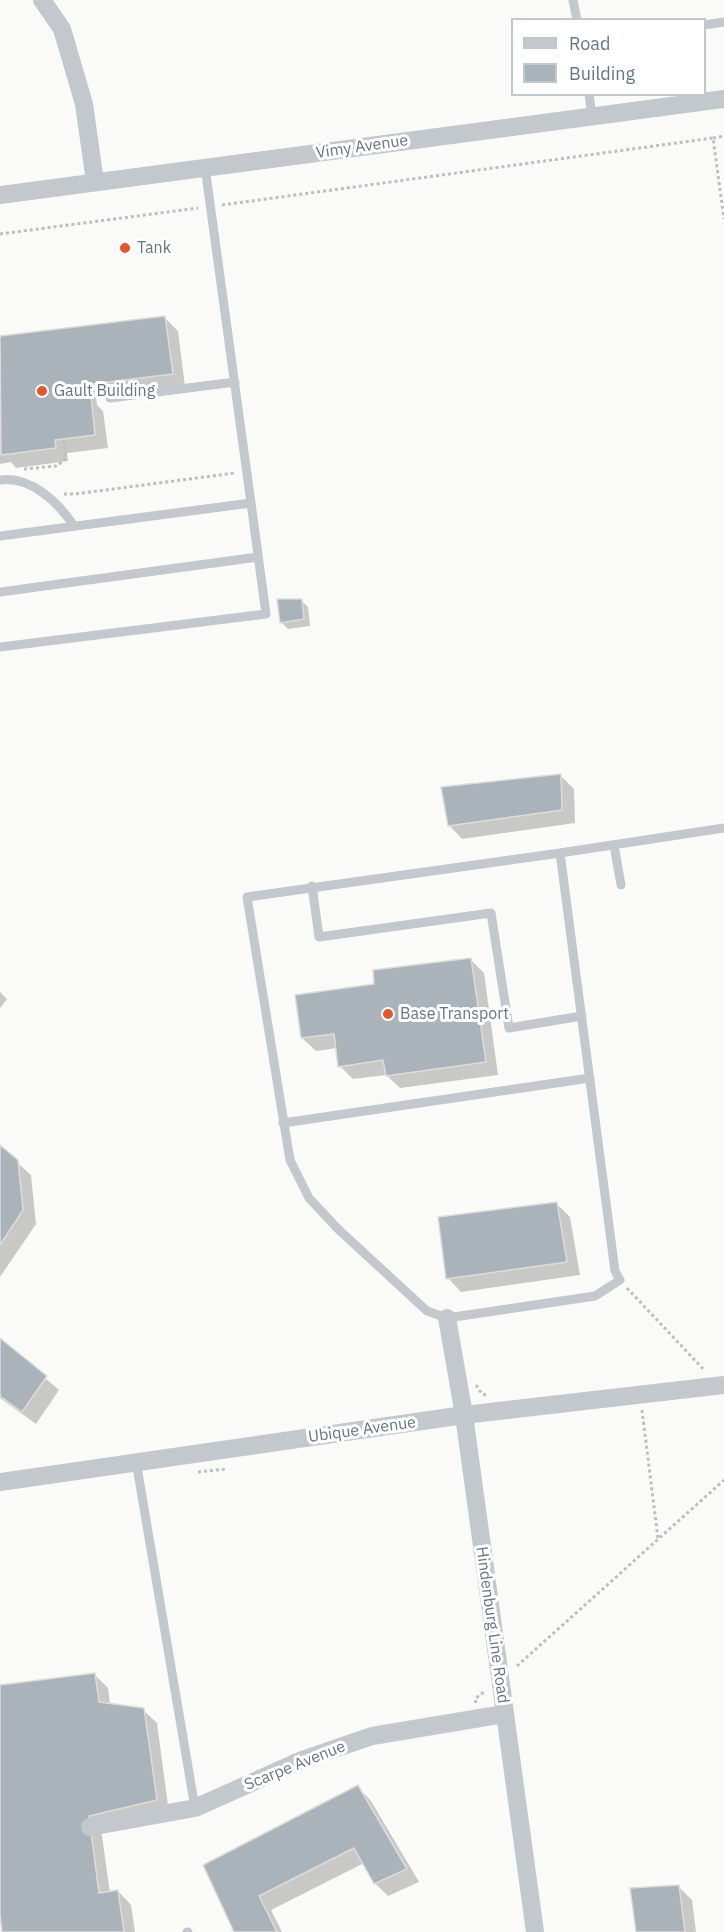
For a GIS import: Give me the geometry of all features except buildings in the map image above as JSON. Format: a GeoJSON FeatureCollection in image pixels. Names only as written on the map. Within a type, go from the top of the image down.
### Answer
{"type":"FeatureCollection","features":[{"type":"Feature","properties":{"kind":"street"},"geometry":{"type":"LineString","coordinates":[[42,0],[62,29],[84,104],[95,182]]}},
{"type":"Feature","properties":{"kind":"street","name":"Vimy Avenue"},"geometry":{"type":"LineString","coordinates":[[0,195],[724,99]]}},
{"type":"Feature","properties":{"kind":"street","name":"Hindenburg Line Road"},"geometry":{"type":"LineString","coordinates":[[447,1318],[464,1415],[535,1932]]}},
{"type":"Feature","properties":{"kind":"street","name":"Ubique Avenue"},"geometry":{"type":"LineString","coordinates":[[0,1482],[719,1377]]}},
{"type":"Feature","properties":{"kind":"street","name":"Scarpe Avenue"},"geometry":{"type":"LineString","coordinates":[[90,1827],[195,1808],[302,1760],[372,1736],[504,1714]]}},
{"type":"Feature","properties":{"kind":"lane"},"geometry":{"type":"LineString","coordinates":[[573,0],[577,18]]}},
{"type":"Feature","properties":{"kind":"lane"},"geometry":{"type":"LineString","coordinates":[[706,25],[724,22]]}},
{"type":"Feature","properties":{"kind":"lane"},"geometry":{"type":"LineString","coordinates":[[589,96],[592,116]]}},
{"type":"Feature","properties":{"kind":"lane"},"geometry":{"type":"LineString","coordinates":[[0,647],[266,614],[205,167]]}},
{"type":"Feature","properties":{"kind":"lane"},"geometry":{"type":"LineString","coordinates":[[110,398],[234,382]]}},
{"type":"Feature","properties":{"kind":"lane"},"geometry":{"type":"LineString","coordinates":[[0,480],[15,478],[33,488],[61,506],[74,526]]}},
{"type":"Feature","properties":{"kind":"lane"},"geometry":{"type":"LineString","coordinates":[[0,536],[251,503]]}},
{"type":"Feature","properties":{"kind":"lane"},"geometry":{"type":"LineString","coordinates":[[0,592],[258,557]]}},
{"type":"Feature","properties":{"kind":"lane"},"geometry":{"type":"LineString","coordinates":[[560,853],[615,1271],[620,1280],[595,1296],[447,1318],[427,1311],[338,1229],[309,1198],[290,1160],[247,897],[724,828]]}},
{"type":"Feature","properties":{"kind":"lane"},"geometry":{"type":"LineString","coordinates":[[614,845],[621,885]]}},
{"type":"Feature","properties":{"kind":"lane"},"geometry":{"type":"LineString","coordinates":[[312,886],[320,937],[491,913],[509,1028],[582,1016]]}},
{"type":"Feature","properties":{"kind":"lane"},"geometry":{"type":"LineString","coordinates":[[283,1123],[590,1078]]}},
{"type":"Feature","properties":{"kind":"lane"},"geometry":{"type":"LineString","coordinates":[[136,1461],[195,1808]]}},
{"type":"Feature","properties":{"kind":"path"},"geometry":{"type":"LineString","coordinates":[[211,206],[724,136]]}},
{"type":"Feature","properties":{"kind":"path"},"geometry":{"type":"LineString","coordinates":[[713,138],[724,219]]}},
{"type":"Feature","properties":{"kind":"path"},"geometry":{"type":"LineString","coordinates":[[0,234],[199,207],[201,218]]}},
{"type":"Feature","properties":{"kind":"path"},"geometry":{"type":"LineString","coordinates":[[33,473],[19,470],[57,466],[66,458],[63,439]]}},
{"type":"Feature","properties":{"kind":"path"},"geometry":{"type":"LineString","coordinates":[[63,494],[235,474],[234,463]]}},
{"type":"Feature","properties":{"kind":"path"},"geometry":{"type":"LineString","coordinates":[[620,1280],[705,1371],[719,1377]]}},
{"type":"Feature","properties":{"kind":"path"},"geometry":{"type":"LineString","coordinates":[[653,1407],[641,1408],[658,1539]]}},
{"type":"Feature","properties":{"kind":"path"},"geometry":{"type":"LineString","coordinates":[[478,1718],[475,1699],[500,1680],[724,1480]]}},
{"type":"Feature","properties":{"kind":"place","name":"Tank"},"geometry":{"type":"Point","coordinates":[125,248]}},
{"type":"Feature","properties":{"kind":"place","name":"Gault Building"},"geometry":{"type":"Point","coordinates":[42,391]}},
{"type":"Feature","properties":{"kind":"place","name":"Base Transport"},"geometry":{"type":"Point","coordinates":[388,1014]}}]}
